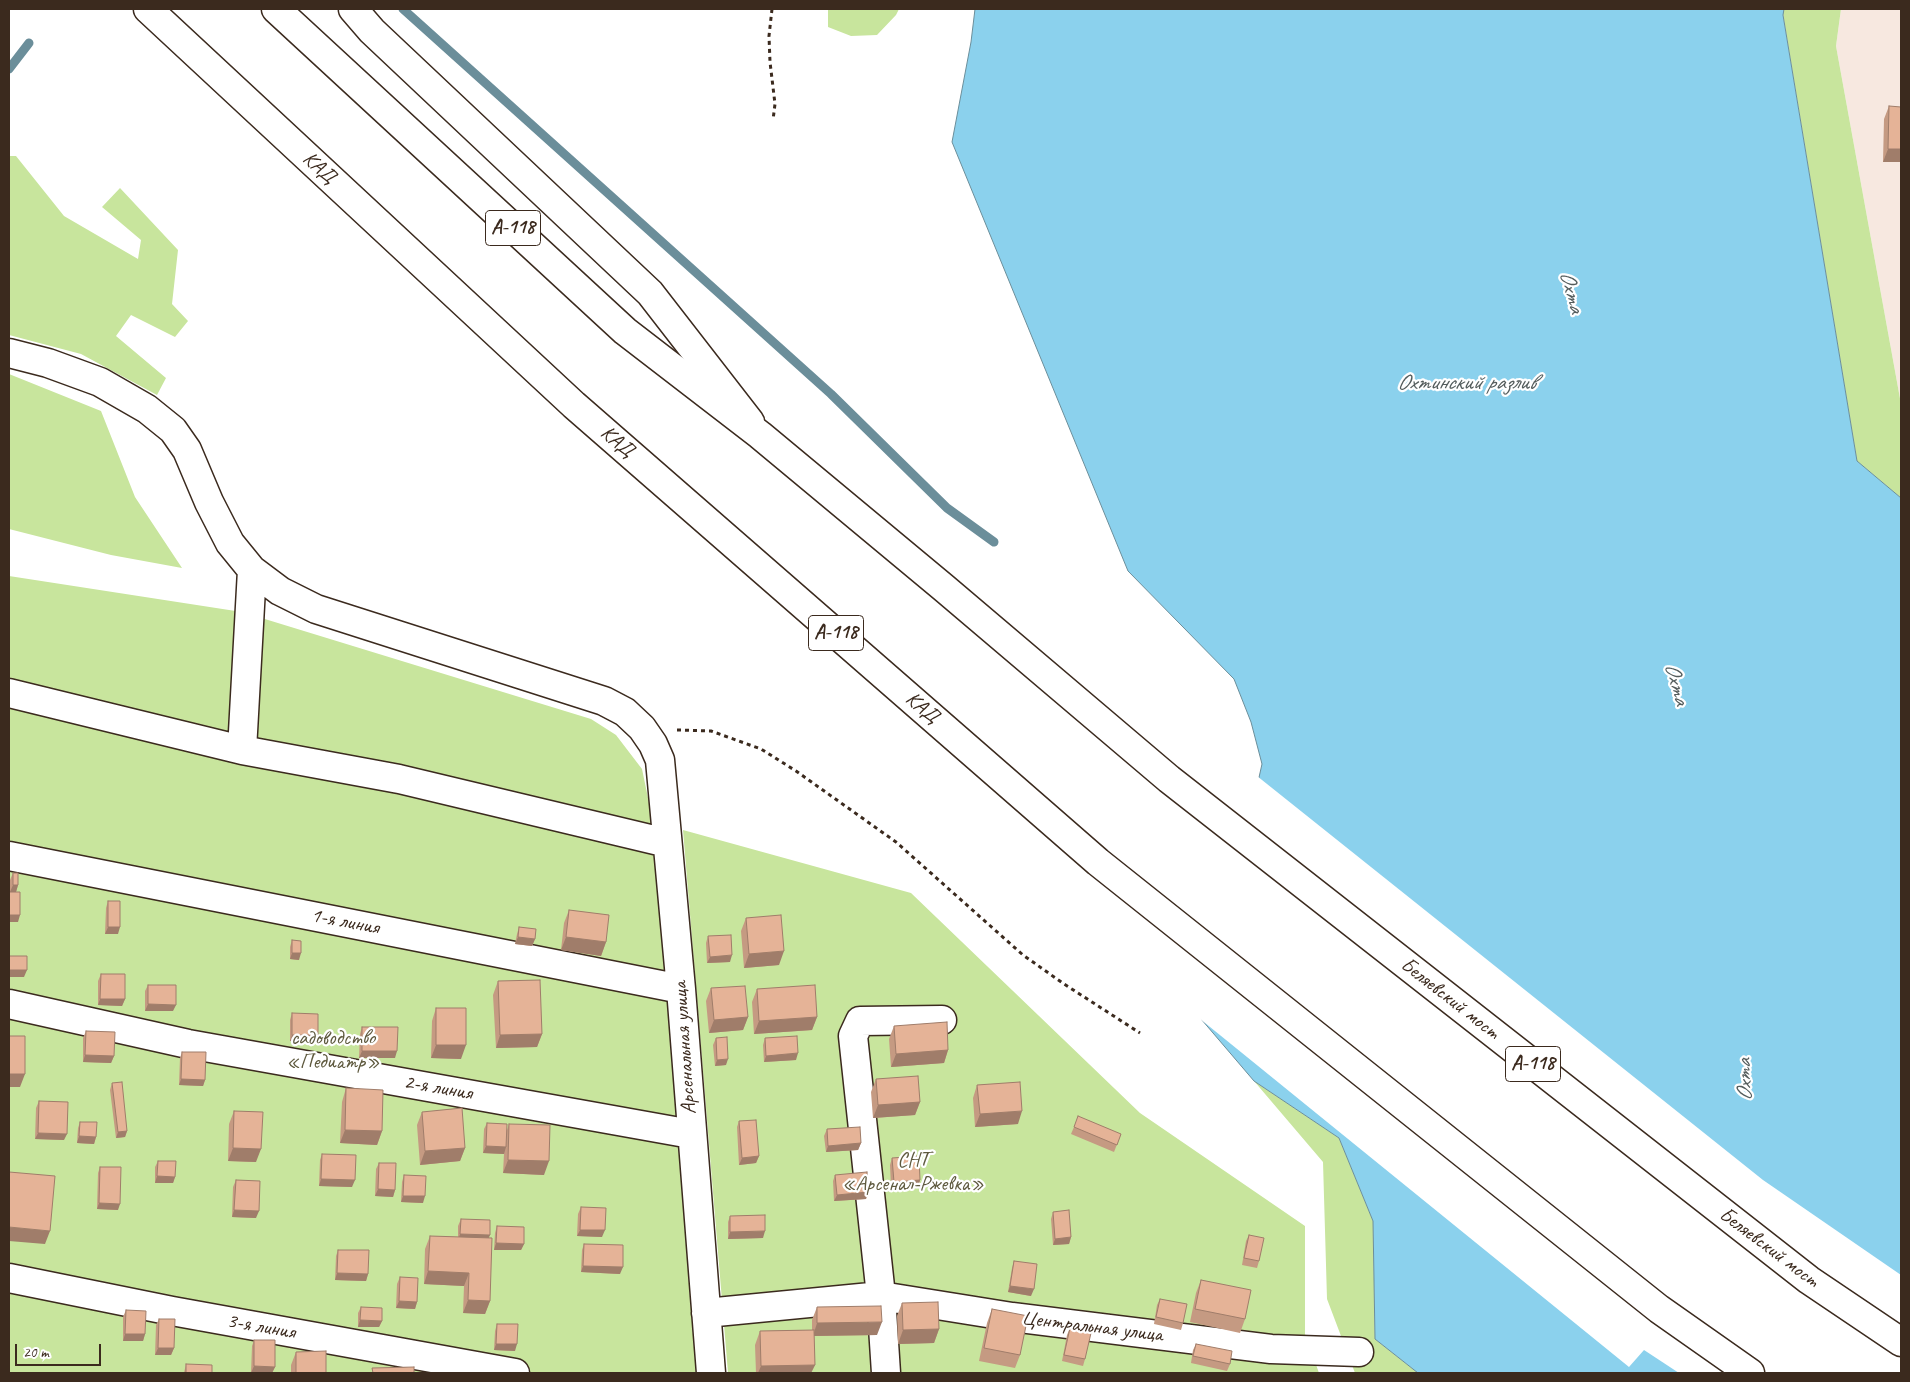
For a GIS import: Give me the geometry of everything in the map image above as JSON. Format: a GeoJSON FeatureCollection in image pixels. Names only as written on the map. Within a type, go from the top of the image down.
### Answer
{"type":"FeatureCollection","features":[{"type":"Feature","properties":{"kind":"main road","name":"КАД"},"geometry":{"type":"LineString","coordinates":[[148,9],[574,405],[1098,862],[1659,1309],[1750,1373]]}},
{"type":"Feature","properties":{"kind":"main road","name":"А-118"},"geometry":{"type":"LineString","coordinates":[[276,9],[625,331],[760,435]]}},
{"type":"Feature","properties":{"kind":"main road"},"geometry":{"type":"LineString","coordinates":[[353,9],[372,31],[650,293],[760,435]]}},
{"type":"Feature","properties":{"kind":"main road","name":"Арсенальная улица"},"geometry":{"type":"LineString","coordinates":[[9,352],[48,363],[100,382],[147,409],[173,430],[187,450],[209,502],[230,543],[252,570],[280,591],[316,609],[604,701],[625,712],[642,728],[653,744],[660,760],[681,990],[711,1373]]}},
{"type":"Feature","properties":{"kind":"main road","name":"Беляевский мост"},"geometry":{"type":"LineString","coordinates":[[760,435],[944,588],[1169,780],[1809,1280],[1901,1342]]}},
{"type":"Feature","properties":{"kind":"main road"},"geometry":{"type":"LineString","coordinates":[[242,750],[252,570]]}},
{"type":"Feature","properties":{"kind":"main road"},"geometry":{"type":"LineString","coordinates":[[9,694],[242,750],[399,778],[667,843]]}},
{"type":"Feature","properties":{"kind":"main road","name":"1-я линия"},"geometry":{"type":"LineString","coordinates":[[9,856],[681,990]]}},
{"type":"Feature","properties":{"kind":"main road","name":"2-я линия"},"geometry":{"type":"LineString","coordinates":[[9,1004],[188,1044],[691,1134]]}},
{"type":"Feature","properties":{"kind":"main road"},"geometry":{"type":"LineString","coordinates":[[886,1373],[881,1296],[854,1036],[860,1021],[942,1020]]}},
{"type":"Feature","properties":{"kind":"main road","name":"3-я линия"},"geometry":{"type":"LineString","coordinates":[[9,1278],[172,1311],[515,1373]]}},
{"type":"Feature","properties":{"kind":"main road","name":"Центральная улица"},"geometry":{"type":"LineString","coordinates":[[706,1312],[881,1296],[1012,1317],[1261,1348],[1359,1352]]}},
{"type":"Feature","properties":{"kind":"path"},"geometry":{"type":"LineString","coordinates":[[772,9],[769,36],[775,104],[773,120]]}},
{"type":"Feature","properties":{"kind":"path"},"geometry":{"type":"LineString","coordinates":[[642,728],[711,731],[761,749],[796,771],[896,842],[1023,955],[1140,1033]]}},
{"type":"Feature","properties":{"kind":"shaded area"},"geometry":{"type":"Polygon","coordinates":[[[1841,9],[1901,9],[1901,404],[1836,46],[1841,9]]]}},
{"type":"Feature","properties":{"kind":"green space"},"geometry":{"type":"Polygon","coordinates":[[[828,9],[899,9],[896,15],[877,35],[851,36],[828,27],[828,9]]]}},
{"type":"Feature","properties":{"kind":"green space"},"geometry":{"type":"Polygon","coordinates":[[[1784,9],[1841,9],[1836,46],[1901,404],[1901,498],[1857,461],[1783,14],[1784,9]]]}},
{"type":"Feature","properties":{"kind":"green space"},"geometry":{"type":"Polygon","coordinates":[[[9,156],[16,156],[64,216],[138,259],[141,240],[102,207],[120,188],[178,250],[172,304],[188,321],[175,337],[131,315],[116,336],[166,378],[157,395],[81,354],[9,335],[9,156]]]}},
{"type":"Feature","properties":{"kind":"green space"},"geometry":{"type":"Polygon","coordinates":[[[9,374],[101,411],[135,497],[182,568],[111,555],[9,529],[9,374]]]}},
{"type":"Feature","properties":{"kind":"green space","name":"садоводство «Педиатр»"},"geometry":{"type":"Polygon","coordinates":[[[9,576],[242,612],[591,719],[616,735],[642,769],[653,822],[696,1373],[9,1373],[9,576]]]}},
{"type":"Feature","properties":{"kind":"green space","name":"СНТ «Арсенал-Ржевка»"},"geometry":{"type":"Polygon","coordinates":[[[683,830],[911,893],[1140,1113],[1305,1226],[1305,1334],[1319,1373],[728,1373],[683,830]]]}},
{"type":"Feature","properties":{"kind":"green space"},"geometry":{"type":"Polygon","coordinates":[[[1254,1081],[1339,1138],[1373,1221],[1375,1339],[1418,1373],[1355,1373],[1327,1299],[1323,1162],[1254,1081]]]}},
{"type":"Feature","properties":{"kind":"water","name":"Охтинский разлив"},"geometry":{"type":"Polygon","coordinates":[[[975,9],[1784,9],[1783,15],[1857,461],[1901,498],[1901,1373],[1418,1373],[1375,1339],[1373,1221],[1339,1138],[1254,1081],[1184,999],[1245,840],[1262,764],[1251,722],[1234,679],[1128,571],[952,142],[971,42],[975,9]]]}},
{"type":"Feature","properties":{"kind":"pier"},"geometry":{"type":"Polygon","coordinates":[[[1257,776],[1763,1180],[1901,1275],[1901,1373],[1679,1373],[1644,1350],[1629,1367],[1194,1014],[1182,999],[1182,954],[1194,890],[1243,839],[1257,776]]]}},
{"type":"Feature","properties":{"kind":"building"},"geometry":{"type":"Polygon","coordinates":[[[1889,106],[1901,107],[1901,149],[1888,149],[1889,106]]]}},
{"type":"Feature","properties":{"kind":"building"},"geometry":{"type":"Polygon","coordinates":[[[13,873],[18,873],[18,885],[13,885],[13,873]]]}},
{"type":"Feature","properties":{"kind":"building"},"geometry":{"type":"Polygon","coordinates":[[[9,892],[20,892],[20,915],[9,915],[9,892]]]}},
{"type":"Feature","properties":{"kind":"building"},"geometry":{"type":"Polygon","coordinates":[[[108,901],[120,901],[120,927],[108,927],[108,901]]]}},
{"type":"Feature","properties":{"kind":"building"},"geometry":{"type":"Polygon","coordinates":[[[569,910],[609,915],[606,942],[566,937],[569,910]]]}},
{"type":"Feature","properties":{"kind":"building"},"geometry":{"type":"Polygon","coordinates":[[[781,915],[784,951],[749,954],[746,918],[781,915]]]}},
{"type":"Feature","properties":{"kind":"building"},"geometry":{"type":"Polygon","coordinates":[[[519,927],[536,929],[535,939],[518,937],[519,927]]]}},
{"type":"Feature","properties":{"kind":"building"},"geometry":{"type":"Polygon","coordinates":[[[731,935],[732,955],[710,957],[708,936],[731,935]]]}},
{"type":"Feature","properties":{"kind":"building"},"geometry":{"type":"Polygon","coordinates":[[[292,940],[301,941],[301,953],[292,953],[292,940]]]}},
{"type":"Feature","properties":{"kind":"building"},"geometry":{"type":"Polygon","coordinates":[[[9,956],[27,956],[27,970],[9,970],[9,956]]]}},
{"type":"Feature","properties":{"kind":"building"},"geometry":{"type":"Polygon","coordinates":[[[101,974],[125,974],[125,999],[100,999],[101,974]]]}},
{"type":"Feature","properties":{"kind":"building"},"geometry":{"type":"Polygon","coordinates":[[[540,980],[542,1034],[500,1035],[498,981],[540,980]]]}},
{"type":"Feature","properties":{"kind":"building"},"geometry":{"type":"Polygon","coordinates":[[[148,985],[176,985],[176,1005],[148,1004],[148,985]]]}},
{"type":"Feature","properties":{"kind":"building"},"geometry":{"type":"Polygon","coordinates":[[[815,985],[817,1017],[759,1021],[757,989],[815,985]]]}},
{"type":"Feature","properties":{"kind":"building"},"geometry":{"type":"Polygon","coordinates":[[[745,986],[748,1017],[714,1020],[711,988],[745,986]]]}},
{"type":"Feature","properties":{"kind":"building"},"geometry":{"type":"Polygon","coordinates":[[[436,1008],[466,1008],[466,1045],[436,1045],[436,1008]]]}},
{"type":"Feature","properties":{"kind":"building"},"geometry":{"type":"Polygon","coordinates":[[[292,1013],[318,1014],[318,1035],[292,1035],[292,1013]]]}},
{"type":"Feature","properties":{"kind":"building"},"geometry":{"type":"Polygon","coordinates":[[[947,1022],[948,1050],[896,1054],[894,1026],[947,1022]]]}},
{"type":"Feature","properties":{"kind":"building"},"geometry":{"type":"Polygon","coordinates":[[[362,1027],[398,1027],[397,1051],[362,1051],[362,1027]]]}},
{"type":"Feature","properties":{"kind":"building"},"geometry":{"type":"Polygon","coordinates":[[[86,1031],[115,1032],[114,1056],[85,1055],[86,1031]]]}},
{"type":"Feature","properties":{"kind":"building"},"geometry":{"type":"Polygon","coordinates":[[[9,1036],[25,1036],[25,1074],[9,1074],[9,1036]]]}},
{"type":"Feature","properties":{"kind":"building"},"geometry":{"type":"Polygon","coordinates":[[[797,1036],[798,1053],[766,1056],[765,1038],[797,1036]]]}},
{"type":"Feature","properties":{"kind":"building"},"geometry":{"type":"Polygon","coordinates":[[[727,1037],[728,1059],[717,1060],[716,1038],[727,1037]]]}},
{"type":"Feature","properties":{"kind":"building"},"geometry":{"type":"Polygon","coordinates":[[[182,1052],[206,1052],[205,1080],[181,1079],[182,1052]]]}},
{"type":"Feature","properties":{"kind":"building"},"geometry":{"type":"Polygon","coordinates":[[[918,1076],[920,1102],[878,1105],[876,1079],[918,1076]]]}},
{"type":"Feature","properties":{"kind":"building"},"geometry":{"type":"Polygon","coordinates":[[[122,1082],[127,1131],[118,1132],[112,1083],[122,1082]]]}},
{"type":"Feature","properties":{"kind":"building"},"geometry":{"type":"Polygon","coordinates":[[[1020,1082],[1022,1111],[980,1114],[977,1085],[1020,1082]]]}},
{"type":"Feature","properties":{"kind":"building"},"geometry":{"type":"Polygon","coordinates":[[[346,1088],[383,1090],[382,1131],[345,1130],[346,1088]]]}},
{"type":"Feature","properties":{"kind":"building"},"geometry":{"type":"Polygon","coordinates":[[[39,1101],[68,1102],[67,1134],[38,1133],[39,1101]]]}},
{"type":"Feature","properties":{"kind":"building"},"geometry":{"type":"Polygon","coordinates":[[[462,1108],[465,1148],[425,1151],[422,1112],[462,1108]]]}},
{"type":"Feature","properties":{"kind":"building"},"geometry":{"type":"Polygon","coordinates":[[[234,1111],[263,1112],[261,1149],[233,1148],[234,1111]]]}},
{"type":"Feature","properties":{"kind":"building"},"geometry":{"type":"Polygon","coordinates":[[[1078,1116],[1121,1134],[1117,1145],[1074,1127],[1078,1116]]]}},
{"type":"Feature","properties":{"kind":"building"},"geometry":{"type":"Polygon","coordinates":[[[756,1120],[759,1156],[742,1158],[739,1121],[756,1120]]]}},
{"type":"Feature","properties":{"kind":"building"},"geometry":{"type":"Polygon","coordinates":[[[80,1122],[97,1122],[96,1137],[79,1136],[80,1122]]]}},
{"type":"Feature","properties":{"kind":"building"},"geometry":{"type":"Polygon","coordinates":[[[487,1123],[507,1124],[506,1147],[486,1146],[487,1123]]]}},
{"type":"Feature","properties":{"kind":"building"},"geometry":{"type":"Polygon","coordinates":[[[509,1124],[550,1125],[549,1161],[508,1160],[509,1124]]]}},
{"type":"Feature","properties":{"kind":"building"},"geometry":{"type":"Polygon","coordinates":[[[860,1127],[861,1143],[828,1146],[827,1129],[860,1127]]]}},
{"type":"Feature","properties":{"kind":"building"},"geometry":{"type":"Polygon","coordinates":[[[322,1154],[356,1155],[355,1180],[321,1179],[322,1154]]]}},
{"type":"Feature","properties":{"kind":"building"},"geometry":{"type":"Polygon","coordinates":[[[919,1156],[920,1180],[894,1182],[892,1158],[919,1156]]]}},
{"type":"Feature","properties":{"kind":"building"},"geometry":{"type":"Polygon","coordinates":[[[158,1161],[176,1161],[175,1177],[157,1176],[158,1161]]]}},
{"type":"Feature","properties":{"kind":"building"},"geometry":{"type":"Polygon","coordinates":[[[379,1163],[396,1163],[395,1190],[378,1189],[379,1163]]]}},
{"type":"Feature","properties":{"kind":"building"},"geometry":{"type":"Polygon","coordinates":[[[100,1167],[121,1167],[120,1204],[99,1203],[100,1167]]]}},
{"type":"Feature","properties":{"kind":"building"},"geometry":{"type":"Polygon","coordinates":[[[9,1172],[55,1176],[50,1231],[9,1227],[9,1172]]]}},
{"type":"Feature","properties":{"kind":"building"},"geometry":{"type":"Polygon","coordinates":[[[867,1172],[868,1192],[837,1195],[835,1175],[867,1172]]]}},
{"type":"Feature","properties":{"kind":"building"},"geometry":{"type":"Polygon","coordinates":[[[404,1175],[426,1176],[425,1196],[403,1196],[404,1175]]]}},
{"type":"Feature","properties":{"kind":"building"},"geometry":{"type":"Polygon","coordinates":[[[236,1180],[260,1181],[259,1211],[234,1210],[236,1180]]]}},
{"type":"Feature","properties":{"kind":"building"},"geometry":{"type":"Polygon","coordinates":[[[581,1207],[606,1208],[605,1230],[580,1230],[581,1207]]]}},
{"type":"Feature","properties":{"kind":"building"},"geometry":{"type":"Polygon","coordinates":[[[1069,1210],[1071,1237],[1055,1239],[1053,1212],[1069,1210]]]}},
{"type":"Feature","properties":{"kind":"building"},"geometry":{"type":"Polygon","coordinates":[[[765,1215],[765,1231],[730,1232],[730,1216],[765,1215]]]}},
{"type":"Feature","properties":{"kind":"building"},"geometry":{"type":"Polygon","coordinates":[[[461,1219],[490,1220],[490,1235],[460,1234],[461,1219]]]}},
{"type":"Feature","properties":{"kind":"building"},"geometry":{"type":"Polygon","coordinates":[[[497,1226],[524,1227],[524,1244],[496,1243],[497,1226]]]}},
{"type":"Feature","properties":{"kind":"building"},"geometry":{"type":"Polygon","coordinates":[[[1249,1235],[1264,1238],[1259,1261],[1244,1258],[1249,1235]]]}},
{"type":"Feature","properties":{"kind":"building"},"geometry":{"type":"Polygon","coordinates":[[[430,1236],[492,1238],[490,1301],[468,1300],[469,1273],[428,1271],[430,1236]]]}},
{"type":"Feature","properties":{"kind":"building"},"geometry":{"type":"Polygon","coordinates":[[[584,1244],[623,1245],[623,1267],[583,1266],[584,1244]]]}},
{"type":"Feature","properties":{"kind":"building"},"geometry":{"type":"Polygon","coordinates":[[[338,1250],[369,1250],[368,1274],[337,1273],[338,1250]]]}},
{"type":"Feature","properties":{"kind":"building"},"geometry":{"type":"Polygon","coordinates":[[[1014,1261],[1037,1264],[1034,1289],[1010,1286],[1014,1261]]]}},
{"type":"Feature","properties":{"kind":"building"},"geometry":{"type":"Polygon","coordinates":[[[400,1277],[418,1278],[417,1302],[399,1301],[400,1277]]]}},
{"type":"Feature","properties":{"kind":"building"},"geometry":{"type":"Polygon","coordinates":[[[1201,1280],[1251,1290],[1245,1319],[1195,1309],[1201,1280]]]}},
{"type":"Feature","properties":{"kind":"building"},"geometry":{"type":"Polygon","coordinates":[[[1160,1299],[1187,1304],[1183,1323],[1156,1317],[1160,1299]]]}},
{"type":"Feature","properties":{"kind":"building"},"geometry":{"type":"Polygon","coordinates":[[[938,1302],[939,1329],[903,1330],[902,1303],[938,1302]]]}},
{"type":"Feature","properties":{"kind":"building"},"geometry":{"type":"Polygon","coordinates":[[[881,1306],[882,1322],[817,1323],[817,1307],[881,1306]]]}},
{"type":"Feature","properties":{"kind":"building"},"geometry":{"type":"Polygon","coordinates":[[[361,1307],[382,1308],[382,1321],[360,1320],[361,1307]]]}},
{"type":"Feature","properties":{"kind":"building"},"geometry":{"type":"Polygon","coordinates":[[[992,1309],[1028,1316],[1020,1355],[984,1348],[992,1309]]]}},
{"type":"Feature","properties":{"kind":"building"},"geometry":{"type":"Polygon","coordinates":[[[126,1310],[146,1311],[145,1334],[125,1334],[126,1310]]]}},
{"type":"Feature","properties":{"kind":"building"},"geometry":{"type":"Polygon","coordinates":[[[159,1319],[175,1319],[174,1348],[158,1348],[159,1319]]]}},
{"type":"Feature","properties":{"kind":"building"},"geometry":{"type":"Polygon","coordinates":[[[497,1324],[518,1324],[517,1344],[496,1344],[497,1324]]]}},
{"type":"Feature","properties":{"kind":"building"},"geometry":{"type":"Polygon","coordinates":[[[1070,1328],[1091,1333],[1085,1359],[1064,1355],[1070,1328]]]}},
{"type":"Feature","properties":{"kind":"building"},"geometry":{"type":"Polygon","coordinates":[[[814,1330],[815,1365],[761,1366],[760,1331],[814,1330]]]}},
{"type":"Feature","properties":{"kind":"building"},"geometry":{"type":"Polygon","coordinates":[[[254,1340],[275,1340],[275,1367],[254,1366],[254,1340]]]}},
{"type":"Feature","properties":{"kind":"building"},"geometry":{"type":"Polygon","coordinates":[[[1196,1344],[1232,1351],[1230,1364],[1193,1356],[1196,1344]]]}},
{"type":"Feature","properties":{"kind":"building"},"geometry":{"type":"Polygon","coordinates":[[[326,1351],[326,1373],[296,1373],[296,1352],[326,1351]]]}},
{"type":"Feature","properties":{"kind":"building"},"geometry":{"type":"Polygon","coordinates":[[[186,1364],[212,1365],[212,1373],[186,1373],[186,1364]]]}},
{"type":"Feature","properties":{"kind":"building"},"geometry":{"type":"Polygon","coordinates":[[[414,1367],[414,1373],[373,1373],[372,1368],[414,1367]]]}},
{"type":"Feature","properties":{"kind":"waterway"},"geometry":{"type":"LineString","coordinates":[[403,9],[831,394],[947,508],[994,542]]}},
{"type":"Feature","properties":{"kind":"waterway"},"geometry":{"type":"LineString","coordinates":[[9,69],[29,43]]}},
{"type":"Feature","properties":{"kind":"water label","name":"Охта"},"geometry":{"type":"Point","coordinates":[1571,292]}},
{"type":"Feature","properties":{"kind":"water label","name":"Охта"},"geometry":{"type":"Point","coordinates":[1676,684]}},
{"type":"Feature","properties":{"kind":"water label","name":"Охта"},"geometry":{"type":"Point","coordinates":[1745,1080]}}]}
